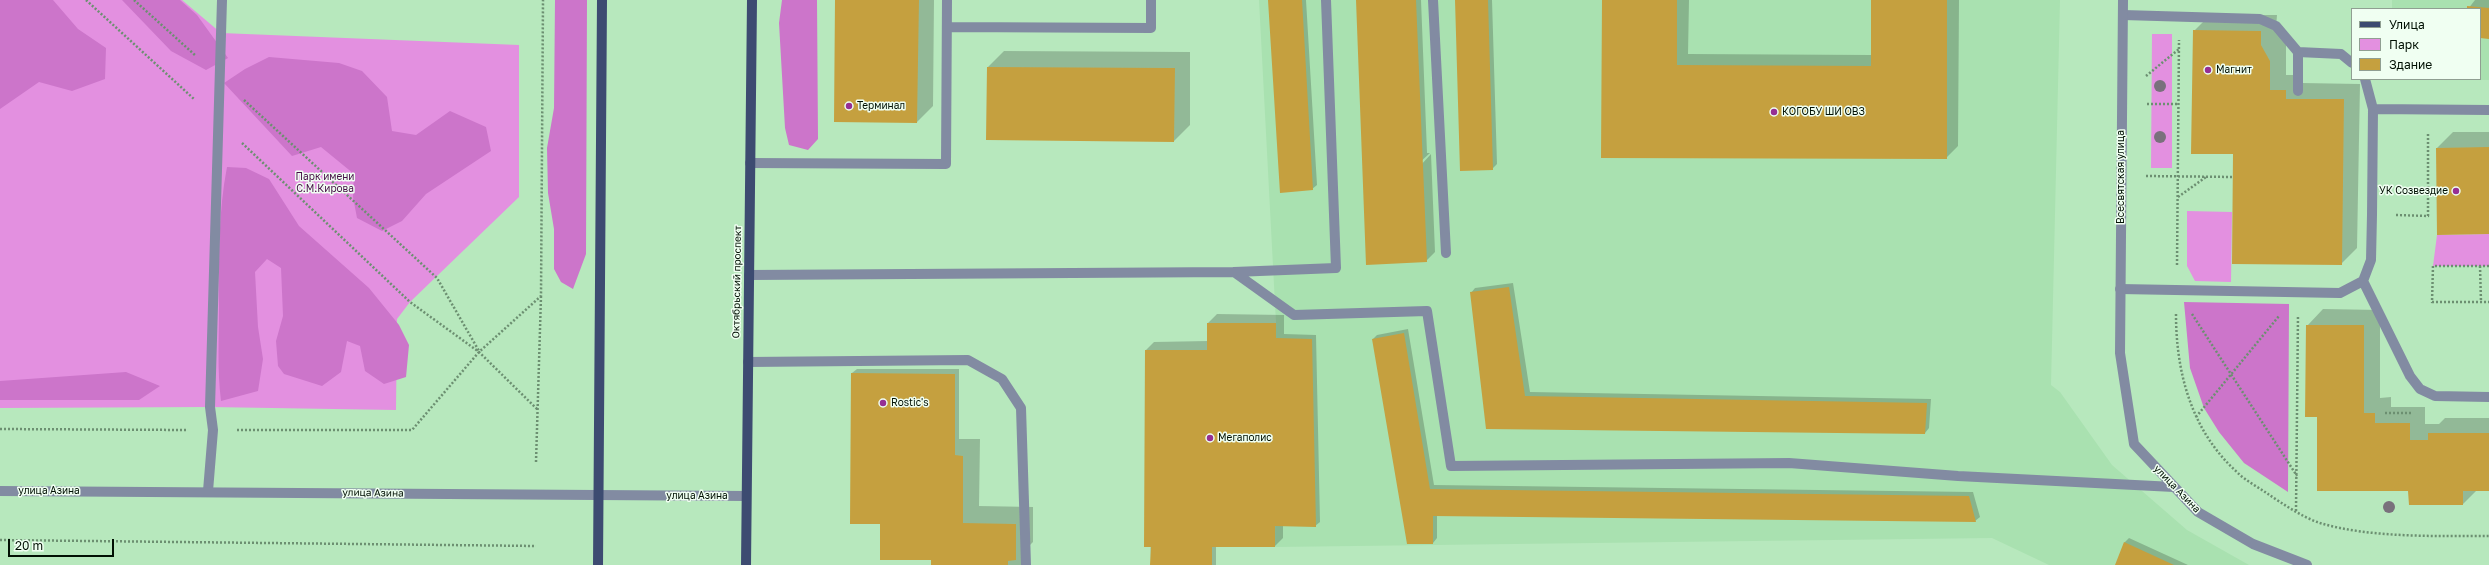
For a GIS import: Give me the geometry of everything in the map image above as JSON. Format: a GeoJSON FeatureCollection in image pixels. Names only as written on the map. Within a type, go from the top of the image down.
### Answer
{"type":"FeatureCollection","features":[{"type":"Feature","properties":{"kind":"main road"},"geometry":{"type":"LineString","coordinates":[[598,565],[602,0]]}},
{"type":"Feature","properties":{"kind":"main road","name":"Октябрьский проспект"},"geometry":{"type":"LineString","coordinates":[[746,565],[752,0]]}},
{"type":"Feature","properties":{"kind":"street"},"geometry":{"type":"LineString","coordinates":[[208,491],[213,430],[210,407],[222,0]]}},
{"type":"Feature","properties":{"kind":"street"},"geometry":{"type":"LineString","coordinates":[[750,163],[946,164],[947,0]]}},
{"type":"Feature","properties":{"kind":"street"},"geometry":{"type":"LineString","coordinates":[[947,27],[1151,28],[1151,0]]}},
{"type":"Feature","properties":{"kind":"street"},"geometry":{"type":"LineString","coordinates":[[749,275],[1234,272],[1336,268],[1326,0]]}},
{"type":"Feature","properties":{"kind":"street"},"geometry":{"type":"LineString","coordinates":[[1433,0],[1446,253]]}},
{"type":"Feature","properties":{"kind":"street","name":"Всесвятская улица"},"geometry":{"type":"LineString","coordinates":[[2120,353],[2123,0]]}},
{"type":"Feature","properties":{"kind":"street"},"geometry":{"type":"LineString","coordinates":[[2123,15],[2260,19],[2276,26],[2298,52],[2298,91]]}},
{"type":"Feature","properties":{"kind":"street"},"geometry":{"type":"LineString","coordinates":[[2298,52],[2340,54],[2351,62]]}},
{"type":"Feature","properties":{"kind":"street"},"geometry":{"type":"LineString","coordinates":[[2120,289],[2340,293],[2363,281],[2371,260],[2372,215],[2372,109],[2365,80]]}},
{"type":"Feature","properties":{"kind":"street"},"geometry":{"type":"LineString","coordinates":[[2372,109],[2489,110]]}},
{"type":"Feature","properties":{"kind":"street"},"geometry":{"type":"LineString","coordinates":[[1234,272],[1294,315],[1427,311],[1451,466],[1789,463],[1958,476],[2174,487]]}},
{"type":"Feature","properties":{"kind":"street"},"geometry":{"type":"LineString","coordinates":[[2363,281],[2410,376],[2420,389],[2435,396],[2489,396]]}},
{"type":"Feature","properties":{"kind":"street","name":"улица Азина"},"geometry":{"type":"LineString","coordinates":[[2120,353],[2134,444],[2198,512],[2253,544],[2307,565]]}},
{"type":"Feature","properties":{"kind":"street"},"geometry":{"type":"LineString","coordinates":[[748,362],[968,360],[1002,379],[1021,408],[1026,565]]}},
{"type":"Feature","properties":{"kind":"street","name":"улица Азина"},"geometry":{"type":"LineString","coordinates":[[0,491],[208,491],[746,496]]}},
{"type":"Feature","properties":{"kind":"path"},"geometry":{"type":"LineString","coordinates":[[134,0],[438,278],[479,352]]}},
{"type":"Feature","properties":{"kind":"path"},"geometry":{"type":"LineString","coordinates":[[536,462],[541,296],[542,0]]}},
{"type":"Feature","properties":{"kind":"path"},"geometry":{"type":"LineString","coordinates":[[2180,16],[2176,345],[2182,379],[2188,401],[2196,417],[2211,442],[2238,473],[2282,504],[2320,523],[2361,532],[2489,536]]}},
{"type":"Feature","properties":{"kind":"path"},"geometry":{"type":"LineString","coordinates":[[2146,76],[2179,48]]}},
{"type":"Feature","properties":{"kind":"path"},"geometry":{"type":"LineString","coordinates":[[2146,69],[2146,83]]}},
{"type":"Feature","properties":{"kind":"path"},"geometry":{"type":"LineString","coordinates":[[2146,97],[2146,111]]}},
{"type":"Feature","properties":{"kind":"path"},"geometry":{"type":"LineString","coordinates":[[2146,104],[2179,104]]}},
{"type":"Feature","properties":{"kind":"path"},"geometry":{"type":"LineString","coordinates":[[2372,215],[2428,216],[2428,126]]}},
{"type":"Feature","properties":{"kind":"path"},"geometry":{"type":"LineString","coordinates":[[2121,175],[2233,177]]}},
{"type":"Feature","properties":{"kind":"path"},"geometry":{"type":"LineString","coordinates":[[2178,197],[2206,177]]}},
{"type":"Feature","properties":{"kind":"path"},"geometry":{"type":"LineString","coordinates":[[365,259],[410,302],[479,352],[538,410]]}},
{"type":"Feature","properties":{"kind":"path"},"geometry":{"type":"LineString","coordinates":[[2489,266],[2433,266],[2432,302],[2489,302]]}},
{"type":"Feature","properties":{"kind":"path"},"geometry":{"type":"LineString","coordinates":[[2480,266],[2481,302]]}},
{"type":"Feature","properties":{"kind":"path"},"geometry":{"type":"LineString","coordinates":[[2176,290],[2297,476]]}},
{"type":"Feature","properties":{"kind":"path"},"geometry":{"type":"LineString","coordinates":[[2196,417],[2298,292]]}},
{"type":"Feature","properties":{"kind":"path"},"geometry":{"type":"LineString","coordinates":[[2296,511],[2298,292]]}},
{"type":"Feature","properties":{"kind":"path"},"geometry":{"type":"LineString","coordinates":[[0,429],[412,430],[479,352],[541,296]]}},
{"type":"Feature","properties":{"kind":"path"},"geometry":{"type":"LineString","coordinates":[[0,540],[536,546]]}},
{"type":"Feature","properties":{"kind":"shaded area"},"geometry":{"type":"Polygon","coordinates":[[[0,0],[53,0],[78,29],[106,48],[105,79],[72,91],[39,82],[0,109],[0,0]]]}},
{"type":"Feature","properties":{"kind":"shaded area"},"geometry":{"type":"Polygon","coordinates":[[[122,0],[180,0],[197,15],[228,58],[206,70],[171,51],[122,0]]]}},
{"type":"Feature","properties":{"kind":"shaded area"},"geometry":{"type":"Polygon","coordinates":[[[555,0],[587,0],[586,254],[573,289],[561,282],[554,269],[554,229],[548,193],[547,148],[554,108],[555,0]]]}},
{"type":"Feature","properties":{"kind":"shaded area"},"geometry":{"type":"Polygon","coordinates":[[[782,0],[817,0],[818,139],[808,150],[789,145],[785,128],[779,23],[782,0]]]}},
{"type":"Feature","properties":{"kind":"shaded area"},"geometry":{"type":"Polygon","coordinates":[[[1259,0],[2060,0],[2051,385],[2060,392],[2112,465],[2187,530],[2249,565],[2049,565],[1992,538],[1275,547],[1276,323],[1259,0]]]}},
{"type":"Feature","properties":{"kind":"shaded area"},"geometry":{"type":"Polygon","coordinates":[[[2392,0],[2489,0],[2489,80],[2481,80],[2481,8],[2392,8],[2392,0]]]}},
{"type":"Feature","properties":{"kind":"shaded area"},"geometry":{"type":"Polygon","coordinates":[[[269,57],[339,63],[362,71],[387,97],[392,131],[416,135],[450,111],[486,127],[491,151],[426,194],[402,221],[382,231],[357,218],[353,197],[354,174],[321,147],[292,156],[224,83],[245,69],[269,57]]]}},
{"type":"Feature","properties":{"kind":"shaded area"},"geometry":{"type":"Polygon","coordinates":[[[227,167],[246,168],[269,179],[299,226],[369,288],[399,325],[409,345],[406,377],[384,384],[365,371],[360,346],[347,341],[341,372],[322,386],[284,374],[278,366],[276,341],[283,316],[281,268],[267,259],[255,272],[258,327],[263,359],[258,391],[221,401],[219,366],[219,254],[222,202],[227,167]]]}},
{"type":"Feature","properties":{"kind":"shaded area"},"geometry":{"type":"Polygon","coordinates":[[[2184,302],[2289,304],[2288,492],[2244,463],[2219,432],[2204,408],[2190,368],[2184,302]]]}},
{"type":"Feature","properties":{"kind":"shaded area"},"geometry":{"type":"Polygon","coordinates":[[[126,372],[160,386],[139,400],[0,400],[0,381],[126,372]]]}},
{"type":"Feature","properties":{"kind":"green space","name":"Парк имени С.М.Кирова"},"geometry":{"type":"Polygon","coordinates":[[[0,0],[182,0],[221,33],[519,45],[519,197],[410,302],[397,319],[396,410],[210,407],[0,408],[0,0]]]}},
{"type":"Feature","properties":{"kind":"green space"},"geometry":{"type":"Polygon","coordinates":[[[2152,34],[2172,34],[2172,168],[2151,168],[2152,34]]]}},
{"type":"Feature","properties":{"kind":"green space"},"geometry":{"type":"Polygon","coordinates":[[[2187,211],[2232,212],[2231,282],[2195,281],[2187,266],[2187,211]]]}},
{"type":"Feature","properties":{"kind":"green space"},"geometry":{"type":"Polygon","coordinates":[[[2489,234],[2489,266],[2433,266],[2437,235],[2489,234]]]}},
{"type":"Feature","properties":{"kind":"building"},"geometry":{"type":"Polygon","coordinates":[[[835,0],[919,0],[917,123],[834,122],[835,0]]]}},
{"type":"Feature","properties":{"kind":"building"},"geometry":{"type":"Polygon","coordinates":[[[1268,0],[1302,0],[1313,190],[1280,193],[1268,0]]]}},
{"type":"Feature","properties":{"kind":"building"},"geometry":{"type":"Polygon","coordinates":[[[1356,0],[1416,0],[1427,262],[1366,265],[1356,0]]]}},
{"type":"Feature","properties":{"kind":"building"},"geometry":{"type":"Polygon","coordinates":[[[1455,0],[1488,0],[1493,170],[1460,171],[1455,0]]]}},
{"type":"Feature","properties":{"kind":"building","name":"КОГОБУ ШИ ОВЗ"},"geometry":{"type":"Polygon","coordinates":[[[1602,0],[1677,0],[1677,65],[1871,66],[1871,0],[1947,0],[1947,159],[1601,158],[1602,0]]]}},
{"type":"Feature","properties":{"kind":"building"},"geometry":{"type":"Polygon","coordinates":[[[2467,6],[2489,8],[2489,39],[2481,38],[2481,8],[2467,8],[2467,6]]]}},
{"type":"Feature","properties":{"kind":"building"},"geometry":{"type":"Polygon","coordinates":[[[2193,30],[2261,31],[2261,45],[2270,61],[2270,90],[2286,90],[2286,99],[2344,99],[2342,265],[2232,264],[2233,154],[2191,154],[2193,30]]]}},
{"type":"Feature","properties":{"kind":"building"},"geometry":{"type":"Polygon","coordinates":[[[987,67],[1175,68],[1174,142],[986,140],[987,67]]]}},
{"type":"Feature","properties":{"kind":"building"},"geometry":{"type":"Polygon","coordinates":[[[2489,147],[2489,234],[2437,235],[2436,148],[2489,147]]]}},
{"type":"Feature","properties":{"kind":"building"},"geometry":{"type":"Polygon","coordinates":[[[1509,287],[1525,396],[1927,403],[1925,434],[1486,429],[1470,292],[1509,287]]]}},
{"type":"Feature","properties":{"kind":"building","name":"Мегаполис"},"geometry":{"type":"Polygon","coordinates":[[[1207,323],[1276,323],[1276,338],[1312,339],[1316,527],[1275,526],[1275,547],[1212,547],[1212,565],[1150,565],[1151,547],[1144,547],[1145,350],[1207,350],[1207,323]]]}},
{"type":"Feature","properties":{"kind":"building"},"geometry":{"type":"Polygon","coordinates":[[[2306,325],[2364,325],[2364,413],[2375,413],[2375,423],[2410,423],[2410,440],[2428,440],[2428,433],[2489,433],[2489,491],[2463,491],[2463,505],[2409,505],[2408,491],[2317,491],[2317,417],[2305,417],[2306,325]]]}},
{"type":"Feature","properties":{"kind":"building"},"geometry":{"type":"Polygon","coordinates":[[[1404,333],[1430,489],[1969,496],[1976,522],[1433,516],[1433,544],[1407,544],[1372,339],[1404,333]]]}},
{"type":"Feature","properties":{"kind":"building"},"geometry":{"type":"Polygon","coordinates":[[[851,373],[955,374],[955,455],[963,456],[963,523],[1016,524],[1016,560],[1008,561],[1008,565],[931,565],[931,560],[880,560],[880,524],[850,524],[851,373]]]}},
{"type":"Feature","properties":{"kind":"building"},"geometry":{"type":"Polygon","coordinates":[[[2124,542],[2174,565],[2115,565],[2124,542]]]}},
{"type":"Feature","properties":{"kind":"place","name":"Магнит"},"geometry":{"type":"Point","coordinates":[2208,70]}},
{"type":"Feature","properties":{"kind":"place","name":"Терминал"},"geometry":{"type":"Point","coordinates":[849,106]}},
{"type":"Feature","properties":{"kind":"place","name":"КОГОБУ ШИ ОВЗ"},"geometry":{"type":"Point","coordinates":[1774,112]}},
{"type":"Feature","properties":{"kind":"place","name":"УК Созвездие"},"geometry":{"type":"Point","coordinates":[2456,191]}},
{"type":"Feature","properties":{"kind":"place","name":"Rostiс's"},"geometry":{"type":"Point","coordinates":[883,403]}},
{"type":"Feature","properties":{"kind":"place","name":"Мегаполис"},"geometry":{"type":"Point","coordinates":[1210,438]}}]}
